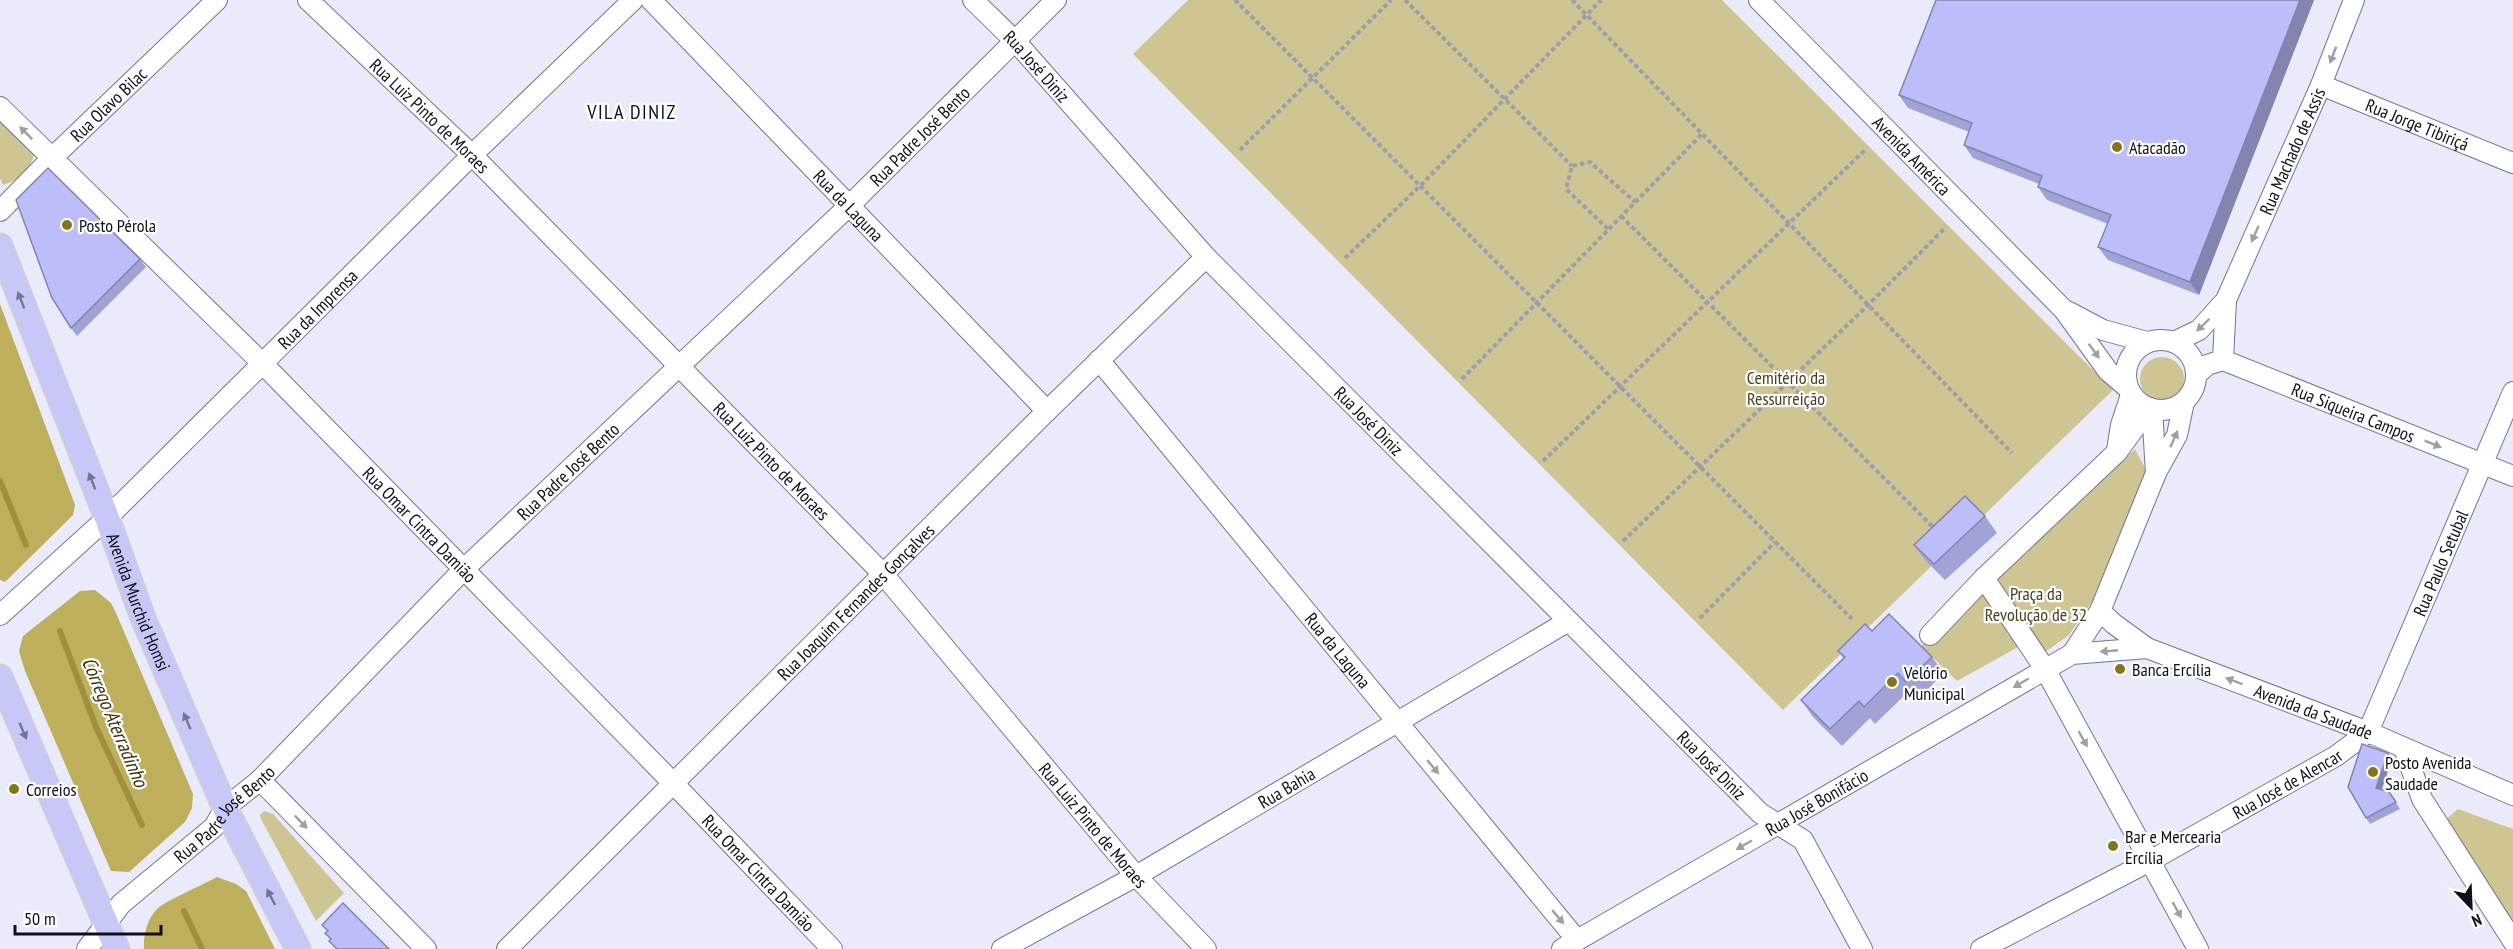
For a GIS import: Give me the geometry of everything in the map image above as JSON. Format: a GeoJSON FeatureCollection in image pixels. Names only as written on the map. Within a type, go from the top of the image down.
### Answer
{"type":"FeatureCollection","features":[{"type":"Feature","properties":{"kind":"main road","name":"Avenida Murchid Homsi"},"geometry":{"type":"LineString","coordinates":[[0,246],[143,618],[225,808],[298,949]]}},
{"type":"Feature","properties":{"kind":"main road"},"geometry":{"type":"LineString","coordinates":[[0,677],[117,949]]}},
{"type":"Feature","properties":{"kind":"street","name":"Rua Olavo Bilac"},"geometry":{"type":"LineString","coordinates":[[0,211],[217,0]]}},
{"type":"Feature","properties":{"kind":"street","name":"Rua Luiz Pinto de Moraes"},"geometry":{"type":"LineString","coordinates":[[308,0],[472,155],[883,574],[1136,876],[1206,949]]}},
{"type":"Feature","properties":{"kind":"street","name":"Rua da Imprensa"},"geometry":{"type":"LineString","coordinates":[[0,615],[106,518],[472,155],[633,0]]}},
{"type":"Feature","properties":{"kind":"street","name":"Rua da Laguna"},"geometry":{"type":"LineString","coordinates":[[651,0],[1047,411]]}},
{"type":"Feature","properties":{"kind":"street","name":"Rua José Diniz"},"geometry":{"type":"LineString","coordinates":[[973,0],[1016,42],[1206,257],[1760,813],[1803,840],[1862,949]]}},
{"type":"Feature","properties":{"kind":"street","name":"Rua Padre José Bento"},"geometry":{"type":"LineString","coordinates":[[87,949],[121,904],[214,827],[225,808],[260,780],[464,569],[850,205],[1056,0]]}},
{"type":"Feature","properties":{"kind":"street","name":"Avenida América"},"geometry":{"type":"LineString","coordinates":[[1759,0],[2064,310],[2108,371],[2130,392]]}},
{"type":"Feature","properties":{"kind":"street","name":"Rua Machado de Assis"},"geometry":{"type":"LineString","coordinates":[[2174,342],[2199,330],[2226,300],[2321,85],[2354,0]]}},
{"type":"Feature","properties":{"kind":"street","name":"Rua Jorge Tibiriçá"},"geometry":{"type":"LineString","coordinates":[[2321,85],[2513,163]]}},
{"type":"Feature","properties":{"kind":"street","name":"Rua Omar Cintra Damião"},"geometry":{"type":"LineString","coordinates":[[0,107],[262,363],[832,949]]}},
{"type":"Feature","properties":{"kind":"street","name":"Rua Joaquim Fernandes Gonçalves"},"geometry":{"type":"LineString","coordinates":[[507,949],[1047,411],[1206,257]]}},
{"type":"Feature","properties":{"kind":"street","name":"Rua Machado de Assis"},"geometry":{"type":"LineString","coordinates":[[2223,360],[2226,300]]}},
{"type":"Feature","properties":{"kind":"street","name":"Avenida América"},"geometry":{"type":"LineString","coordinates":[[2064,310],[2103,330],[2147,342]]}},
{"type":"Feature","properties":{"kind":"street"},"geometry":{"type":"LineString","coordinates":[[2156,339],[2174,342],[2193,358],[2196,375],[2191,394],[2184,402],[2169,409],[2150,409],[2130,392],[2125,377],[2130,356],[2147,342],[2156,339]]}},
{"type":"Feature","properties":{"kind":"street","name":"Rua da Laguna"},"geometry":{"type":"LineString","coordinates":[[1099,360],[1396,723],[1569,945]]}},
{"type":"Feature","properties":{"kind":"street"},"geometry":{"type":"LineString","coordinates":[[2196,375],[2207,365],[2223,360]]}},
{"type":"Feature","properties":{"kind":"street","name":"Rua Siqueira Campos"},"geometry":{"type":"LineString","coordinates":[[2223,360],[2513,476]]}},
{"type":"Feature","properties":{"kind":"street"},"geometry":{"type":"LineString","coordinates":[[2117,452],[2121,425],[2130,392]]}},
{"type":"Feature","properties":{"kind":"street","name":"Rua Paulo Setubal"},"geometry":{"type":"LineString","coordinates":[[2368,732],[2513,392]]}},
{"type":"Feature","properties":{"kind":"street"},"geometry":{"type":"LineString","coordinates":[[2072,654],[2100,611],[2156,473],[2177,435],[2184,402]]}},
{"type":"Feature","properties":{"kind":"street"},"geometry":{"type":"LineString","coordinates":[[1930,634],[1984,578],[2117,452],[2150,409]]}},
{"type":"Feature","properties":{"kind":"street"},"geometry":{"type":"LineString","coordinates":[[2150,409],[2156,473]]}},
{"type":"Feature","properties":{"kind":"street"},"geometry":{"type":"LineString","coordinates":[[1984,578],[2045,669],[2198,949]]}},
{"type":"Feature","properties":{"kind":"street","name":"Avenida da Saudade"},"geometry":{"type":"LineString","coordinates":[[2100,611],[2147,648],[2368,732],[2513,795]]}},
{"type":"Feature","properties":{"kind":"street","name":"Rua Bahia"},"geometry":{"type":"LineString","coordinates":[[1002,949],[1136,876],[1567,621]]}},
{"type":"Feature","properties":{"kind":"street","name":"Avenida da Saudade"},"geometry":{"type":"LineString","coordinates":[[2072,654],[2147,648]]}},
{"type":"Feature","properties":{"kind":"street","name":"Rua José Bonifácio"},"geometry":{"type":"LineString","coordinates":[[1569,945],[2072,654]]}},
{"type":"Feature","properties":{"kind":"street","name":"Rua José de Alencar"},"geometry":{"type":"LineString","coordinates":[[1981,949],[2150,861],[2336,756],[2368,732]]}},
{"type":"Feature","properties":{"kind":"street"},"geometry":{"type":"LineString","coordinates":[[2404,748],[2422,799],[2513,940]]}},
{"type":"Feature","properties":{"kind":"street"},"geometry":{"type":"LineString","coordinates":[[260,780],[426,949]]}},
{"type":"Feature","properties":{"kind":"path"},"geometry":{"type":"LineString","coordinates":[[1235,0],[1852,619]]}},
{"type":"Feature","properties":{"kind":"path"},"geometry":{"type":"LineString","coordinates":[[1240,150],[1391,0]]}},
{"type":"Feature","properties":{"kind":"path"},"geometry":{"type":"LineString","coordinates":[[1405,0],[1572,166]]}},
{"type":"Feature","properties":{"kind":"path"},"geometry":{"type":"LineString","coordinates":[[1572,0],[2012,453]]}},
{"type":"Feature","properties":{"kind":"path"},"geometry":{"type":"LineString","coordinates":[[1345,258],[1420,186],[1601,0]]}},
{"type":"Feature","properties":{"kind":"path"},"geometry":{"type":"LineString","coordinates":[[1462,379],[1702,134]]}},
{"type":"Feature","properties":{"kind":"path"},"geometry":{"type":"LineString","coordinates":[[1543,461],[1866,149]]}},
{"type":"Feature","properties":{"kind":"path"},"geometry":{"type":"LineString","coordinates":[[1572,166],[1590,162],[1635,202]]}},
{"type":"Feature","properties":{"kind":"path"},"geometry":{"type":"LineString","coordinates":[[1572,166],[1566,189],[1608,229]]}},
{"type":"Feature","properties":{"kind":"path"},"geometry":{"type":"LineString","coordinates":[[1621,216],[1943,537]]}},
{"type":"Feature","properties":{"kind":"path"},"geometry":{"type":"LineString","coordinates":[[1623,541],[1946,227]]}},
{"type":"Feature","properties":{"kind":"path"},"geometry":{"type":"LineString","coordinates":[[1700,618],[1774,542]]}},
{"type":"Feature","properties":{"kind":"green space","name":"Cemitério da Ressurreição"},"geometry":{"type":"Polygon","coordinates":[[[1188,0],[1722,0],[2113,390],[1783,710],[1133,54],[1188,0]]]}},
{"type":"Feature","properties":{"kind":"green space"},"geometry":{"type":"Polygon","coordinates":[[[0,116],[35,153],[24,174],[3,185],[0,178],[0,116]]]}},
{"type":"Feature","properties":{"kind":"green space"},"geometry":{"type":"Polygon","coordinates":[[[2162,357],[2177,364],[2184,379],[2177,394],[2162,401],[2147,394],[2140,379],[2147,364],[2162,357]]]}},
{"type":"Feature","properties":{"kind":"green space","name":"Praça da Revolução de 32"},"geometry":{"type":"Polygon","coordinates":[[[2135,449],[2146,470],[2096,596],[2069,635],[2031,662],[2018,647],[1957,681],[1921,646],[2007,570],[2135,449]]]}},
{"type":"Feature","properties":{"kind":"green space"},"geometry":{"type":"Polygon","coordinates":[[[2458,809],[2513,829],[2513,927],[2444,821],[2458,809]]]}},
{"type":"Feature","properties":{"kind":"green space"},"geometry":{"type":"Polygon","coordinates":[[[264,811],[273,814],[344,893],[316,921],[261,819],[260,815],[264,811]]]}},
{"type":"Feature","properties":{"kind":"shaded area"},"geometry":{"type":"Polygon","coordinates":[[[0,304],[75,505],[73,515],[5,582],[0,580],[0,304]]]}},
{"type":"Feature","properties":{"kind":"shaded area"},"geometry":{"type":"Polygon","coordinates":[[[95,590],[111,603],[116,613],[193,794],[192,808],[185,822],[129,872],[111,871],[25,671],[19,651],[23,636],[80,591],[95,590]]]}},
{"type":"Feature","properties":{"kind":"shaded area"},"geometry":{"type":"Polygon","coordinates":[[[217,877],[236,884],[246,891],[275,949],[144,949],[146,928],[157,909],[217,877]]]}},
{"type":"Feature","properties":{"kind":"building","name":"Atacadão"},"geometry":{"type":"Polygon","coordinates":[[[1936,0],[2300,0],[2190,282],[2098,247],[2111,215],[2038,187],[2042,176],[1964,145],[1972,123],[1899,95],[1936,0]]]}},
{"type":"Feature","properties":{"kind":"building","name":"Posto Pérola"},"geometry":{"type":"Polygon","coordinates":[[[48,168],[140,259],[71,328],[52,298],[16,200],[48,168]]]}},
{"type":"Feature","properties":{"kind":"building"},"geometry":{"type":"Polygon","coordinates":[[[1965,496],[1985,516],[1934,564],[1914,545],[1965,496]]]}},
{"type":"Feature","properties":{"kind":"building"},"geometry":{"type":"Polygon","coordinates":[[[1889,614],[1932,657],[1906,682],[1898,673],[1864,707],[1859,701],[1830,729],[1801,700],[1845,657],[1838,651],[1865,624],[1872,631],[1889,614]]]}},
{"type":"Feature","properties":{"kind":"building"},"geometry":{"type":"Polygon","coordinates":[[[2362,744],[2388,753],[2376,788],[2389,792],[2396,802],[2366,818],[2348,787],[2362,744]]]}},
{"type":"Feature","properties":{"kind":"building"},"geometry":{"type":"Polygon","coordinates":[[[343,903],[389,949],[337,949],[329,941],[331,939],[325,933],[328,931],[322,925],[343,903]]]}},
{"type":"Feature","properties":{"kind":"waterway","name":"Córrego Aterradinho"},"geometry":{"type":"LineString","coordinates":[[0,481],[26,545]]}},
{"type":"Feature","properties":{"kind":"waterway","name":"Córrego Aterradinho"},"geometry":{"type":"LineString","coordinates":[[60,631],[96,727],[142,825]]}},
{"type":"Feature","properties":{"kind":"waterway","name":"Córrego Aterradinho"},"geometry":{"type":"LineString","coordinates":[[184,911],[202,949]]}},
{"type":"Feature","properties":{"kind":"place","name":"Atacadão"},"geometry":{"type":"Point","coordinates":[2117,147]}},
{"type":"Feature","properties":{"kind":"place","name":"Posto Pérola"},"geometry":{"type":"Point","coordinates":[67,225]}},
{"type":"Feature","properties":{"kind":"place","name":"Banca Ercília"},"geometry":{"type":"Point","coordinates":[2120,669]}},
{"type":"Feature","properties":{"kind":"place","name":"Velório Municipal"},"geometry":{"type":"Point","coordinates":[1892,682]}},
{"type":"Feature","properties":{"kind":"place","name":"Posto Avenida Saudade"},"geometry":{"type":"Point","coordinates":[2373,772]}},
{"type":"Feature","properties":{"kind":"place","name":"Correios"},"geometry":{"type":"Point","coordinates":[14,789]}},
{"type":"Feature","properties":{"kind":"place","name":"Bar e Mercearia Ercília"},"geometry":{"type":"Point","coordinates":[2113,846]}},
{"type":"Feature","properties":{"kind":"district","name":"VILA DINIZ"},"geometry":{"type":"Point","coordinates":[632,112]}}]}
